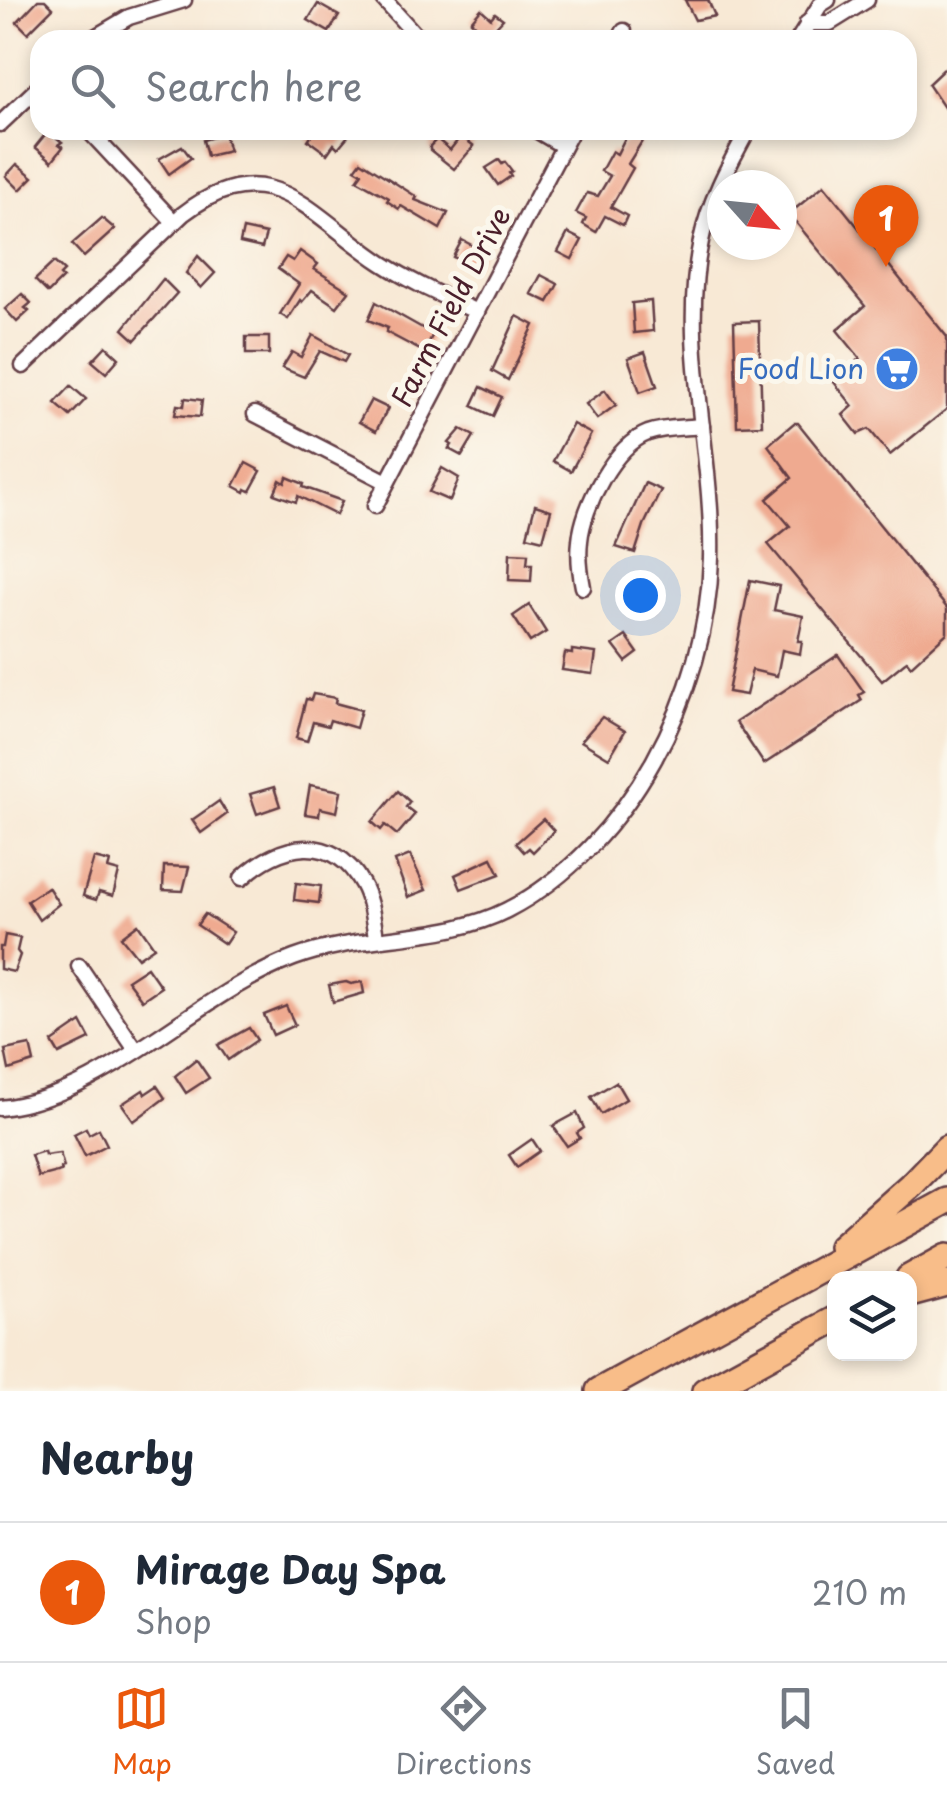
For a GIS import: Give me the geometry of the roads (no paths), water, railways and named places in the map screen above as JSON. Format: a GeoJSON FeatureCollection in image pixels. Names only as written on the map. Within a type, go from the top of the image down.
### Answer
{"type":"FeatureCollection","features":[{"type":"Feature","properties":{"kind":"highway"},"geometry":{"type":"LineString","coordinates":[[811,1274],[947,1148]]}},
{"type":"Feature","properties":{"kind":"highway"},"geometry":{"type":"LineString","coordinates":[[599,1391],[947,1201]]}},
{"type":"Feature","properties":{"kind":"highway"},"geometry":{"type":"LineString","coordinates":[[917,1274],[947,1257]]}},
{"type":"Feature","properties":{"kind":"highway"},"geometry":{"type":"LineString","coordinates":[[917,1292],[947,1284]]}},
{"type":"Feature","properties":{"kind":"highway"},"geometry":{"type":"LineString","coordinates":[[704,1391],[827,1324]]}},
{"type":"Feature","properties":{"kind":"street"},"geometry":{"type":"LineString","coordinates":[[107,30],[129,17],[184,0]]}},
{"type":"Feature","properties":{"kind":"street"},"geometry":{"type":"LineString","coordinates":[[384,0],[411,30]]}},
{"type":"Feature","properties":{"kind":"street"},"geometry":{"type":"LineString","coordinates":[[804,30],[828,0]]}},
{"type":"Feature","properties":{"kind":"street"},"geometry":{"type":"LineString","coordinates":[[807,24],[830,23],[868,0]]}},
{"type":"Feature","properties":{"kind":"street"},"geometry":{"type":"LineString","coordinates":[[0,124],[30,96]]}},
{"type":"Feature","properties":{"kind":"street"},"geometry":{"type":"LineString","coordinates":[[97,140],[174,222]]}},
{"type":"Feature","properties":{"kind":"street"},"geometry":{"type":"LineString","coordinates":[[554,140],[564,146]]}},
{"type":"Feature","properties":{"kind":"street","name":"Farm Field Drive"},"geometry":{"type":"LineString","coordinates":[[375,506],[567,140]]}},
{"type":"Feature","properties":{"kind":"street"},"geometry":{"type":"LineString","coordinates":[[0,1108],[40,1100],[78,1085],[257,973],[326,947],[465,926],[506,910],[533,894],[589,847],[621,812],[648,772],[682,696],[705,615],[711,531],[696,367],[695,286],[712,201],[743,140]]}},
{"type":"Feature","properties":{"kind":"street"},"geometry":{"type":"LineString","coordinates":[[24,366],[174,222],[207,196],[224,189],[268,187],[302,203],[384,264],[477,312]]}},
{"type":"Feature","properties":{"kind":"street"},"geometry":{"type":"LineString","coordinates":[[254,414],[387,482]]}},
{"type":"Feature","properties":{"kind":"street"},"geometry":{"type":"LineString","coordinates":[[583,587],[578,562],[580,536],[587,512],[614,459],[628,444],[648,433],[702,426]]}},
{"type":"Feature","properties":{"kind":"street"},"geometry":{"type":"LineString","coordinates":[[242,878],[274,853],[294,848],[334,855],[351,867],[364,886],[376,938]]}},
{"type":"Feature","properties":{"kind":"street"},"geometry":{"type":"LineString","coordinates":[[79,966],[136,1050]]}},
{"type":"Feature","properties":{"kind":"place","name":"Mirage Day Spa"},"geometry":{"type":"Point","coordinates":[886,267]}},
{"type":"Feature","properties":{"kind":"place","name":"Food Lion"},"geometry":{"type":"Point","coordinates":[897,369]}}]}
